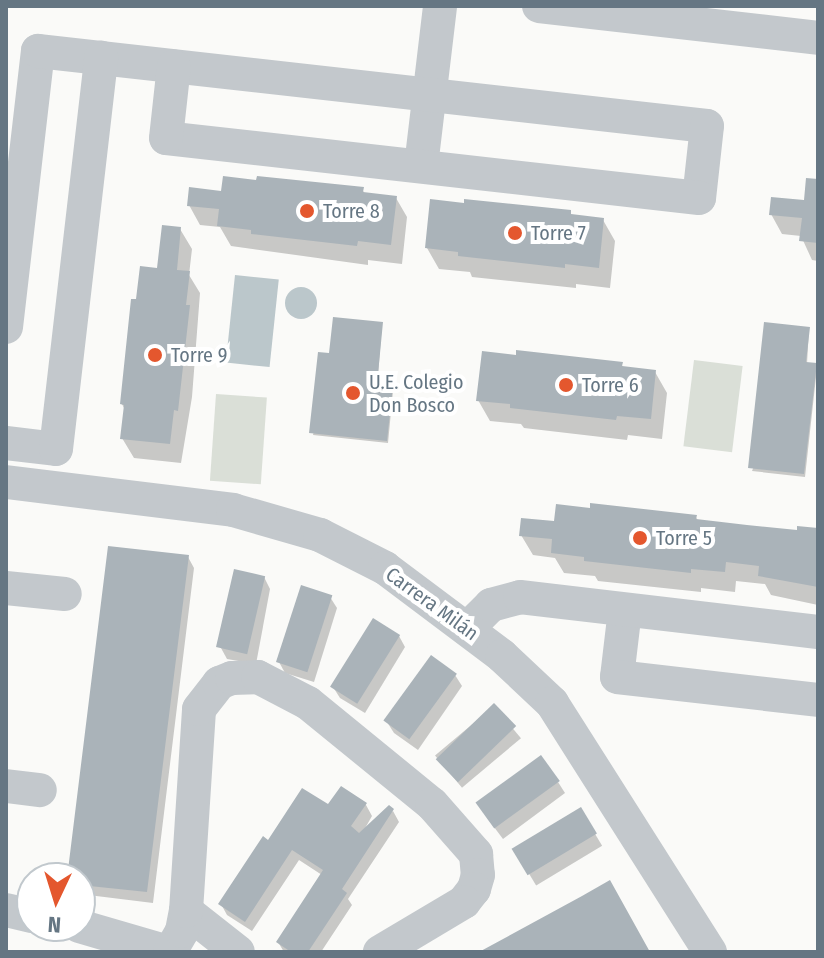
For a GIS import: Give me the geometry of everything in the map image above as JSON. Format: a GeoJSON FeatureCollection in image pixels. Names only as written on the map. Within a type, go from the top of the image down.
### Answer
{"type":"FeatureCollection","features":[{"type":"Feature","properties":{"kind":"street"},"geometry":{"type":"LineString","coordinates":[[421,166],[440,6]]}},
{"type":"Feature","properties":{"kind":"street"},"geometry":{"type":"LineString","coordinates":[[539,6],[818,38]]}},
{"type":"Feature","properties":{"kind":"street"},"geometry":{"type":"LineString","coordinates":[[6,327],[38,51],[174,66],[707,126],[699,198],[166,138],[174,66]]}},
{"type":"Feature","properties":{"kind":"street"},"geometry":{"type":"LineString","coordinates":[[6,443],[56,449],[101,58]]}},
{"type":"Feature","properties":{"kind":"street","name":"Carrera Milán"},"geometry":{"type":"LineString","coordinates":[[6,482],[233,510],[320,535],[385,568],[467,629],[552,703],[701,949]]}},
{"type":"Feature","properties":{"kind":"street"},"geometry":{"type":"LineString","coordinates":[[6,588],[65,594]]}},
{"type":"Feature","properties":{"kind":"street"},"geometry":{"type":"LineString","coordinates":[[467,629],[491,605],[506,598],[535,598],[818,632]]}},
{"type":"Feature","properties":{"kind":"street"},"geometry":{"type":"LineString","coordinates":[[625,610],[617,677],[818,700]]}},
{"type":"Feature","properties":{"kind":"street"},"geometry":{"type":"LineString","coordinates":[[96,931],[169,952],[182,931],[186,911],[199,709],[219,683],[232,678],[258,677],[282,687],[319,712],[432,804],[476,854],[478,875],[474,889],[464,902],[380,952]]}},
{"type":"Feature","properties":{"kind":"street"},"geometry":{"type":"LineString","coordinates":[[6,786],[40,790]]}},
{"type":"Feature","properties":{"kind":"street"},"geometry":{"type":"LineString","coordinates":[[186,911],[238,952]]}},
{"type":"Feature","properties":{"kind":"shaded area"},"geometry":{"type":"Polygon","coordinates":[[[235,275],[279,280],[270,367],[226,363],[235,275]]]}},
{"type":"Feature","properties":{"kind":"shaded area"},"geometry":{"type":"Polygon","coordinates":[[[301,287],[313,291],[317,303],[313,315],[301,319],[289,315],[285,303],[289,291],[301,287]]]}},
{"type":"Feature","properties":{"kind":"shaded area"},"geometry":{"type":"Polygon","coordinates":[[[694,360],[743,366],[732,452],[683,446],[694,360]]]}},
{"type":"Feature","properties":{"kind":"shaded area"},"geometry":{"type":"Polygon","coordinates":[[[216,394],[267,398],[261,484],[210,481],[216,394]]]}},
{"type":"Feature","properties":{"kind":"building","name":"Torre 8"},"geometry":{"type":"Polygon","coordinates":[[[223,176],[256,180],[257,176],[364,187],[363,192],[397,196],[391,245],[358,241],[357,246],[251,234],[251,230],[217,226],[219,209],[187,206],[189,187],[221,191],[223,176]]]}},
{"type":"Feature","properties":{"kind":"building"},"geometry":{"type":"Polygon","coordinates":[[[806,178],[818,179],[818,243],[799,241],[802,218],[769,215],[771,197],[804,200],[806,178]]]}},
{"type":"Feature","properties":{"kind":"building","name":"Torre 7"},"geometry":{"type":"Polygon","coordinates":[[[430,199],[464,203],[464,199],[571,210],[571,214],[604,218],[599,268],[565,264],[565,268],[458,256],[458,252],[425,248],[430,199]]]}},
{"type":"Feature","properties":{"kind":"building","name":"Torre 9"},"geometry":{"type":"Polygon","coordinates":[[[162,225],[181,227],[177,270],[190,271],[186,305],[190,305],[178,411],[174,410],[170,444],[120,439],[124,405],[120,404],[131,299],[136,299],[140,266],[157,268],[162,225]]]}},
{"type":"Feature","properties":{"kind":"building","name":"U.E. Colegio Don Bosco"},"geometry":{"type":"Polygon","coordinates":[[[333,317],[383,322],[378,374],[394,376],[387,441],[309,433],[318,352],[329,353],[333,317]]]}},
{"type":"Feature","properties":{"kind":"building"},"geometry":{"type":"Polygon","coordinates":[[[764,322],[810,327],[806,362],[817,363],[804,474],[748,468],[764,322]]]}},
{"type":"Feature","properties":{"kind":"building","name":"Torre 6"},"geometry":{"type":"Polygon","coordinates":[[[516,350],[623,362],[622,366],[656,370],[651,419],[617,416],[616,420],[476,401],[482,351],[516,355],[516,350]]]}},
{"type":"Feature","properties":{"kind":"building","name":"Torre 5"},"geometry":{"type":"Polygon","coordinates":[[[590,503],[697,515],[696,519],[747,525],[797,530],[797,526],[818,528],[818,587],[758,576],[759,566],[726,562],[725,572],[691,569],[691,573],[584,561],[584,557],[551,553],[552,539],[519,536],[521,518],[554,521],[556,504],[590,508],[590,503]]]}},
{"type":"Feature","properties":{"kind":"building"},"geometry":{"type":"Polygon","coordinates":[[[108,546],[189,555],[147,892],[96,887],[96,862],[69,862],[108,546]]]}},
{"type":"Feature","properties":{"kind":"building"},"geometry":{"type":"Polygon","coordinates":[[[234,569],[265,576],[247,654],[216,647],[234,569]]]}},
{"type":"Feature","properties":{"kind":"building"},"geometry":{"type":"Polygon","coordinates":[[[301,585],[332,595],[307,672],[276,662],[301,585]]]}},
{"type":"Feature","properties":{"kind":"building"},"geometry":{"type":"Polygon","coordinates":[[[373,618],[400,635],[357,704],[330,687],[373,618]]]}},
{"type":"Feature","properties":{"kind":"building"},"geometry":{"type":"Polygon","coordinates":[[[431,655],[457,674],[409,739],[383,721],[431,655]]]}},
{"type":"Feature","properties":{"kind":"building"},"geometry":{"type":"Polygon","coordinates":[[[494,703],[516,726],[458,782],[436,759],[494,703]]]}},
{"type":"Feature","properties":{"kind":"building"},"geometry":{"type":"Polygon","coordinates":[[[541,755],[560,781],[494,828],[475,803],[541,755]]]}},
{"type":"Feature","properties":{"kind":"building"},"geometry":{"type":"Polygon","coordinates":[[[341,786],[367,803],[351,826],[359,833],[389,805],[394,809],[342,889],[347,893],[308,952],[291,952],[276,942],[323,870],[292,850],[245,922],[218,904],[263,836],[268,840],[302,788],[328,804],[341,786]]]}},
{"type":"Feature","properties":{"kind":"building"},"geometry":{"type":"Polygon","coordinates":[[[581,807],[597,834],[528,875],[512,849],[581,807]]]}},
{"type":"Feature","properties":{"kind":"building"},"geometry":{"type":"Polygon","coordinates":[[[610,880],[650,952],[479,952],[582,896],[610,880]]]}},
{"type":"Feature","properties":{"kind":"place","name":"Torre 8"},"geometry":{"type":"Point","coordinates":[307,211]}},
{"type":"Feature","properties":{"kind":"place","name":"Torre 7"},"geometry":{"type":"Point","coordinates":[515,233]}},
{"type":"Feature","properties":{"kind":"place","name":"Torre 9"},"geometry":{"type":"Point","coordinates":[155,355]}},
{"type":"Feature","properties":{"kind":"place","name":"Torre 6"},"geometry":{"type":"Point","coordinates":[566,385]}},
{"type":"Feature","properties":{"kind":"place","name":"U.E. Colegio Don Bosco"},"geometry":{"type":"Point","coordinates":[353,393]}},
{"type":"Feature","properties":{"kind":"place","name":"Torre 5"},"geometry":{"type":"Point","coordinates":[640,538]}}]}
